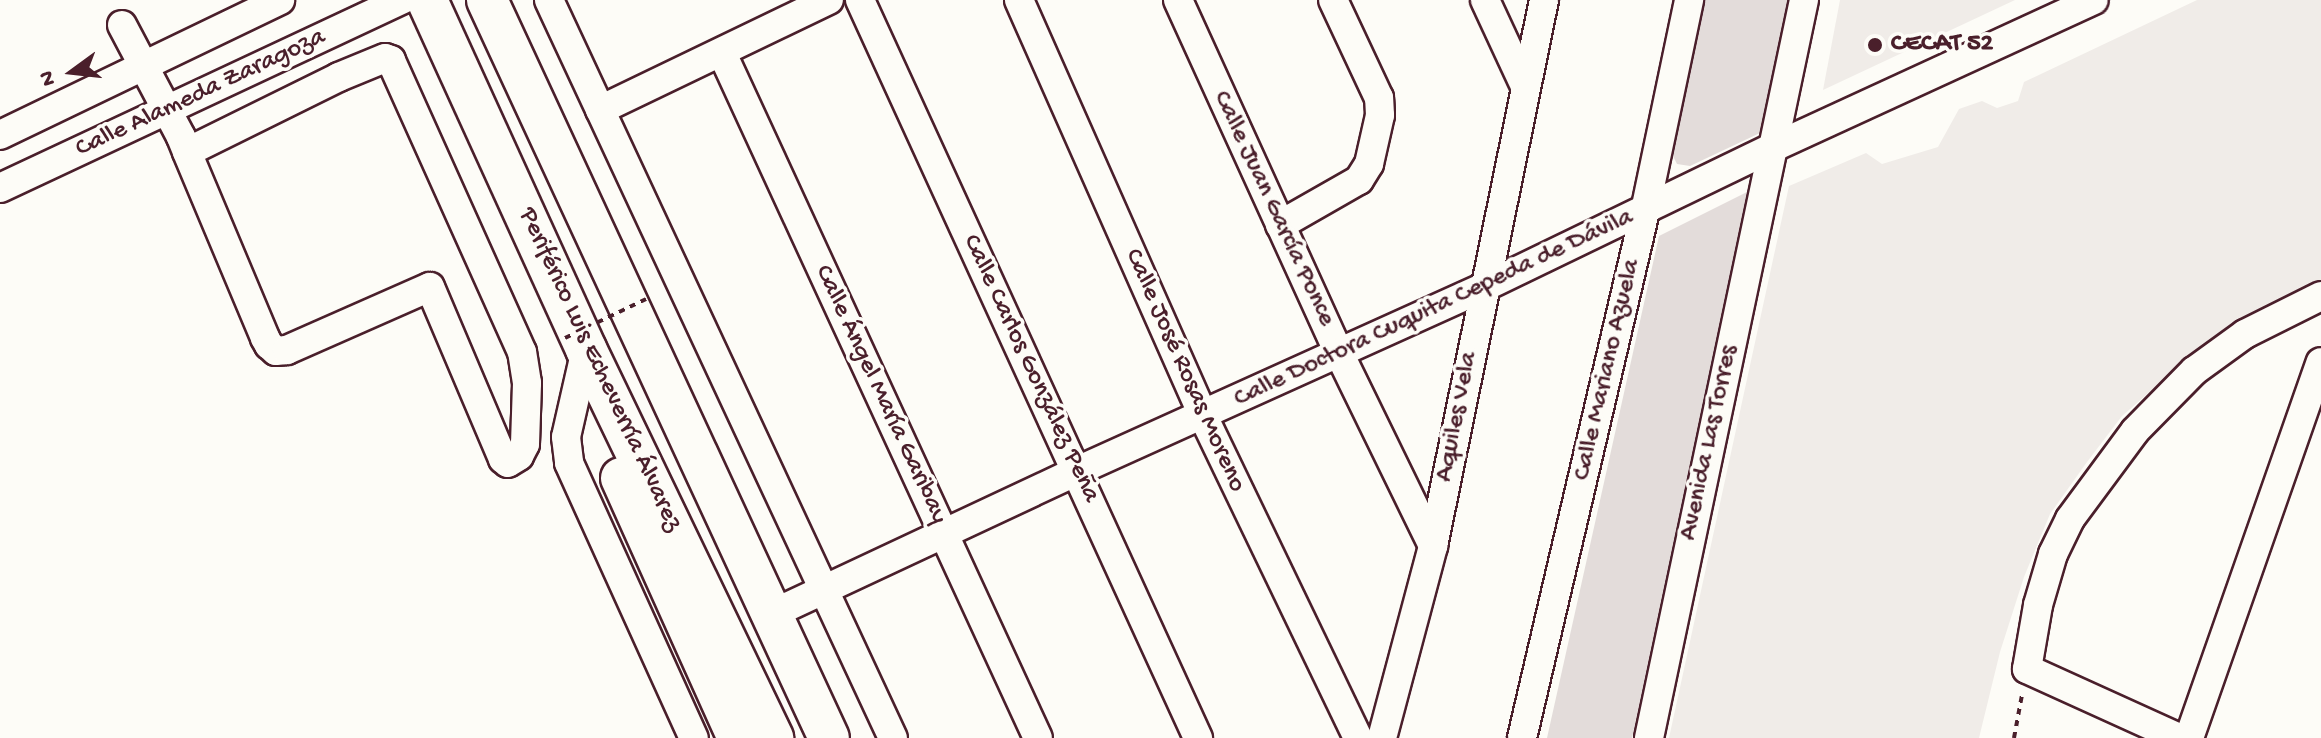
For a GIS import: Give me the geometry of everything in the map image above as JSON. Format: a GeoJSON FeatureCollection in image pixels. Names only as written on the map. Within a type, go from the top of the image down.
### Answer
{"type":"FeatureCollection","features":[{"type":"Feature","properties":{"kind":"highway","name":"Periférico Luis Echeverría Álvarez"},"geometry":{"type":"LineString","coordinates":[[427,0],[575,343],[714,609],[773,738]]}},
{"type":"Feature","properties":{"kind":"highway","name":"Periférico Luis Echeverría Álvarez"},"geometry":{"type":"LineString","coordinates":[[487,0],[829,738]]}},
{"type":"Feature","properties":{"kind":"highway"},"geometry":{"type":"LineString","coordinates":[[575,343],[591,411],[738,738]]}},
{"type":"Feature","properties":{"kind":"street","name":"Calle Alameda Zaragoza"},"geometry":{"type":"LineString","coordinates":[[0,135],[280,0]]}},
{"type":"Feature","properties":{"kind":"street","name":"Calle Alameda Zaragoza"},"geometry":{"type":"LineString","coordinates":[[0,188],[402,0]]}},
{"type":"Feature","properties":{"kind":"street"},"geometry":{"type":"LineString","coordinates":[[549,0],[893,738]]}},
{"type":"Feature","properties":{"kind":"street"},"geometry":{"type":"LineString","coordinates":[[600,110],[829,0]]}},
{"type":"Feature","properties":{"kind":"street","name":"Calle Carlos González Peña"},"geometry":{"type":"LineString","coordinates":[[860,0],[1198,738]]}},
{"type":"Feature","properties":{"kind":"street","name":"Calle José Rosas Moreno"},"geometry":{"type":"LineString","coordinates":[[1019,0],[1203,416],[1358,738]]}},
{"type":"Feature","properties":{"kind":"street","name":"Calle Juan García Ponce"},"geometry":{"type":"LineString","coordinates":[[1178,0],[1339,353],[1433,546]]}},
{"type":"Feature","properties":{"kind":"street"},"geometry":{"type":"LineString","coordinates":[[1280,225],[1359,180],[1369,164],[1380,115],[1379,98],[1333,0]]}},
{"type":"Feature","properties":{"kind":"street"},"geometry":{"type":"LineString","coordinates":[[1485,0],[1525,86]]}},
{"type":"Feature","properties":{"kind":"street","name":"Aquiles Vela"},"geometry":{"type":"LineString","coordinates":[[1382,738],[1433,546],[1544,0]]}},
{"type":"Feature","properties":{"kind":"street","name":"Calle Mariano Azuela"},"geometry":{"type":"LineString","coordinates":[[1522,738],[1645,211],[1689,0]]}},
{"type":"Feature","properties":{"kind":"street","name":"Avenida Las Torres"},"geometry":{"type":"LineString","coordinates":[[1649,738],[1804,0]]}},
{"type":"Feature","properties":{"kind":"street","name":"Calle Doctora Cuquita Cepeda de Dávila"},"geometry":{"type":"LineString","coordinates":[[772,614],[1077,471],[1484,287],[1772,148],[2094,0]]}},
{"type":"Feature","properties":{"kind":"street"},"geometry":{"type":"LineString","coordinates":[[122,25],[168,110],[269,345],[276,351],[287,350],[430,287],[503,459],[508,463],[519,456],[525,444],[527,398],[522,352],[391,60],[385,58],[339,77],[187,152]]}},
{"type":"Feature","properties":{"kind":"street","name":"Calle Ángel María Garibay"},"geometry":{"type":"LineString","coordinates":[[722,53],[1038,738]]}},
{"type":"Feature","properties":{"kind":"street"},"geometry":{"type":"LineString","coordinates":[[2179,738],[2027,669],[2038,605],[2053,554],[2070,519],[2135,431],[2194,371],[2245,334],[2321,296]]}},
{"type":"Feature","properties":{"kind":"street"},"geometry":{"type":"LineString","coordinates":[[575,343],[566,437],[569,463],[694,738]]}},
{"type":"Feature","properties":{"kind":"street"},"geometry":{"type":"LineString","coordinates":[[2189,738],[2321,362]]}},
{"type":"Feature","properties":{"kind":"path"},"geometry":{"type":"LineString","coordinates":[[575,343],[646,299]]}},
{"type":"Feature","properties":{"kind":"path"},"geometry":{"type":"LineString","coordinates":[[2014,738],[2027,669]]}},
{"type":"Feature","properties":{"kind":"shaded area"},"geometry":{"type":"Polygon","coordinates":[[[1704,0],[1790,0],[1762,132],[1690,166],[1677,164],[1671,152],[1704,0]]]}},
{"type":"Feature","properties":{"kind":"shaded area","name":"CECAT 52"},"geometry":{"type":"Polygon","coordinates":[[[1840,0],[2015,0],[1823,90],[1840,0]]]}},
{"type":"Feature","properties":{"kind":"shaded area"},"geometry":{"type":"Polygon","coordinates":[[[2197,0],[2321,0],[2321,281],[2213,337],[2122,416],[2087,462],[2050,514],[2024,577],[2000,652],[1979,738],[1669,738],[1789,186],[1866,153],[1882,164],[1938,147],[1959,109],[1982,101],[1997,108],[2018,101],[2024,82],[2197,0]]]}},
{"type":"Feature","properties":{"kind":"shaded area"},"geometry":{"type":"Polygon","coordinates":[[[1747,192],[1632,738],[1547,738],[1659,236],[1747,192]]]}},
{"type":"Feature","properties":{"kind":"place","name":"CECAT 52"},"geometry":{"type":"Point","coordinates":[1875,45]}}]}
